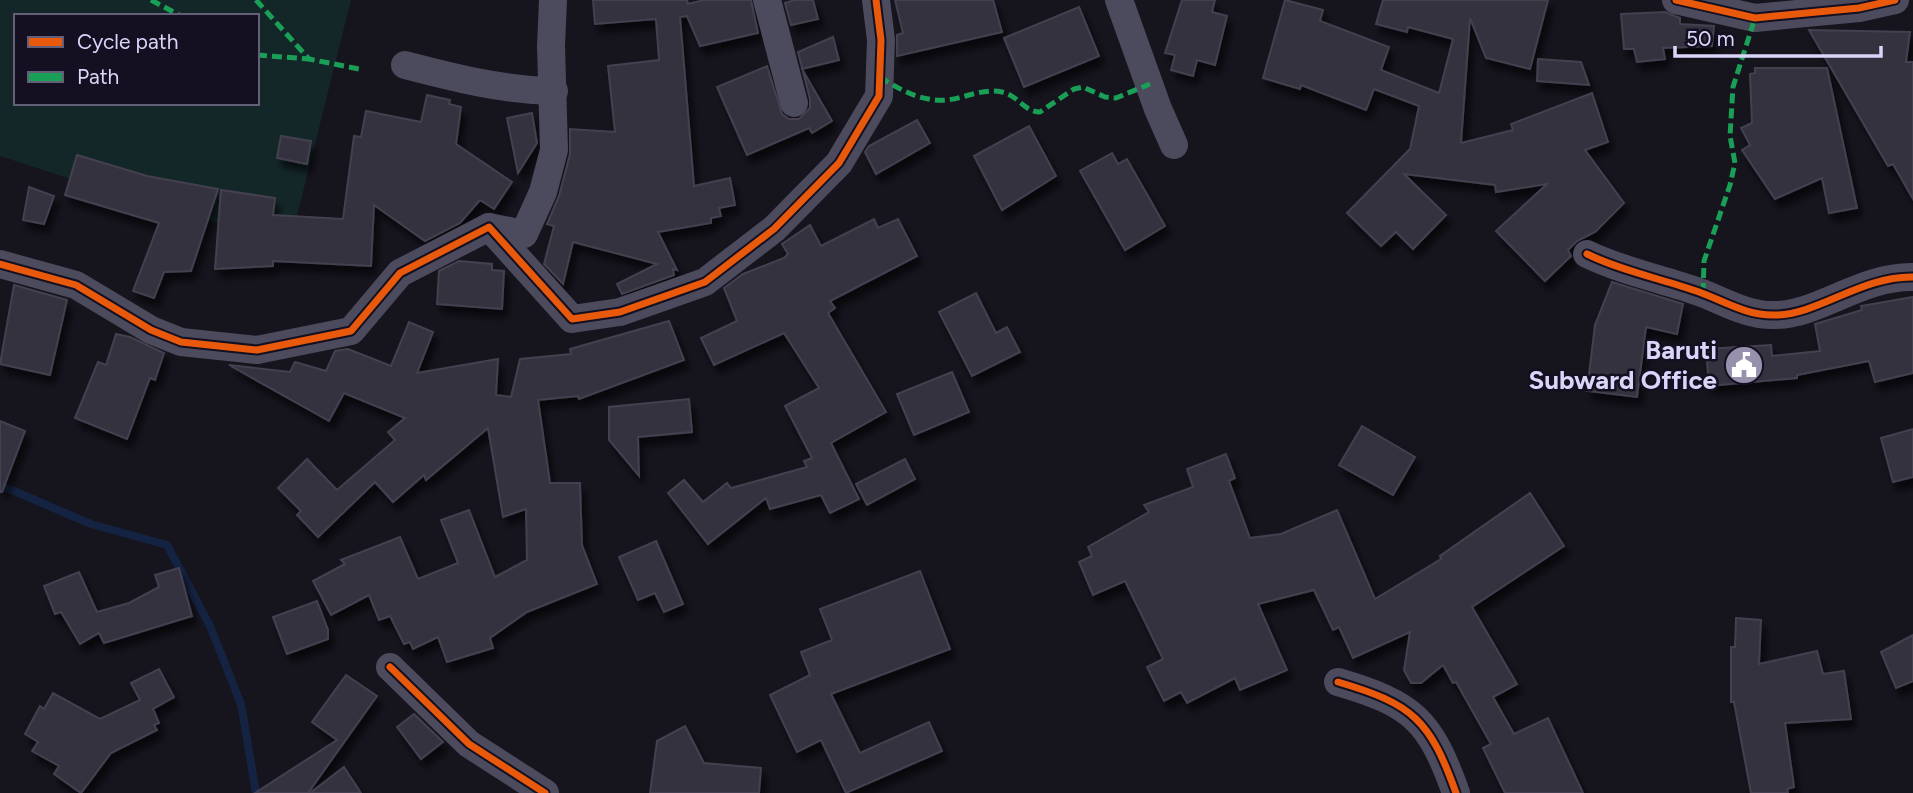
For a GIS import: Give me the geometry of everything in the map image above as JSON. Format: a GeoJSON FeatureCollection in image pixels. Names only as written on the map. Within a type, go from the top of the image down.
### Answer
{"type":"FeatureCollection","features":[{"type":"Feature","properties":{"kind":"street"},"geometry":{"type":"LineString","coordinates":[[0,264],[76,285],[151,330],[181,342],[217,348],[257,349],[351,331],[400,274],[489,227],[524,234],[536,212],[554,150],[551,46],[553,0]]}},
{"type":"Feature","properties":{"kind":"street"},"geometry":{"type":"LineString","coordinates":[[767,0],[794,103]]}},
{"type":"Feature","properties":{"kind":"street"},"geometry":{"type":"LineString","coordinates":[[489,227],[572,319],[620,313],[705,282],[774,229],[839,163],[855,137],[879,96],[881,40],[876,0]]}},
{"type":"Feature","properties":{"kind":"street"},"geometry":{"type":"LineString","coordinates":[[1119,0],[1158,109],[1174,145]]}},
{"type":"Feature","properties":{"kind":"street"},"geometry":{"type":"LineString","coordinates":[[1676,0],[1755,18],[1859,8],[1895,0]]}},
{"type":"Feature","properties":{"kind":"street"},"geometry":{"type":"LineString","coordinates":[[405,65],[493,87],[554,91]]}},
{"type":"Feature","properties":{"kind":"street"},"geometry":{"type":"LineString","coordinates":[[1587,254],[1703,293],[1733,308],[1775,316],[1871,282],[1913,277]]}},
{"type":"Feature","properties":{"kind":"street"},"geometry":{"type":"LineString","coordinates":[[390,667],[469,744],[545,793]]}},
{"type":"Feature","properties":{"kind":"street"},"geometry":{"type":"LineString","coordinates":[[1338,682],[1381,695],[1416,717],[1440,748],[1456,793]]}},
{"type":"Feature","properties":{"kind":"green space"},"geometry":{"type":"Polygon","coordinates":[[[0,0],[351,0],[291,240],[175,213],[0,156],[0,0]]]}},
{"type":"Feature","properties":{"kind":"building"},"geometry":{"type":"Polygon","coordinates":[[[593,0],[687,0],[688,4],[704,0],[751,0],[758,33],[700,46],[687,16],[680,17],[694,186],[730,178],[735,205],[719,208],[721,216],[711,218],[711,223],[658,232],[677,270],[673,269],[674,275],[622,294],[617,284],[657,264],[573,242],[563,284],[544,264],[554,226],[547,224],[559,196],[570,154],[570,129],[615,132],[608,66],[659,60],[656,19],[595,24],[593,0]]]}},
{"type":"Feature","properties":{"kind":"building"},"geometry":{"type":"Polygon","coordinates":[[[813,0],[818,19],[791,25],[785,3],[813,0]]]}},
{"type":"Feature","properties":{"kind":"building"},"geometry":{"type":"Polygon","coordinates":[[[895,0],[993,0],[1002,32],[897,56],[897,35],[903,33],[895,0]]]}},
{"type":"Feature","properties":{"kind":"building"},"geometry":{"type":"Polygon","coordinates":[[[1182,0],[1215,0],[1212,12],[1227,16],[1215,65],[1197,60],[1193,76],[1171,70],[1175,55],[1165,53],[1182,0]]]}},
{"type":"Feature","properties":{"kind":"building"},"geometry":{"type":"Polygon","coordinates":[[[1285,0],[1323,10],[1320,21],[1389,47],[1381,70],[1439,93],[1453,39],[1408,27],[1407,32],[1376,24],[1383,0],[1548,0],[1530,69],[1486,58],[1470,18],[1461,143],[1513,130],[1511,124],[1592,93],[1608,142],[1585,150],[1624,203],[1595,232],[1577,241],[1568,250],[1571,256],[1545,281],[1496,231],[1547,184],[1496,192],[1495,185],[1404,174],[1446,215],[1413,249],[1396,232],[1381,246],[1347,213],[1410,149],[1419,106],[1374,89],[1366,110],[1301,85],[1300,89],[1263,78],[1285,0]]]}},
{"type":"Feature","properties":{"kind":"building"},"geometry":{"type":"Polygon","coordinates":[[[1079,7],[1099,56],[1024,87],[1004,38],[1079,7]]]}},
{"type":"Feature","properties":{"kind":"building"},"geometry":{"type":"Polygon","coordinates":[[[1665,12],[1680,18],[1680,24],[1714,26],[1712,46],[1663,48],[1665,59],[1637,62],[1634,49],[1624,49],[1621,14],[1665,12]]]}},
{"type":"Feature","properties":{"kind":"building"},"geometry":{"type":"Polygon","coordinates":[[[1809,30],[1910,32],[1906,62],[1913,62],[1913,199],[1893,164],[1888,166],[1809,30]]]}},
{"type":"Feature","properties":{"kind":"building"},"geometry":{"type":"Polygon","coordinates":[[[833,37],[839,60],[802,69],[798,52],[833,37]]]}},
{"type":"Feature","properties":{"kind":"building"},"geometry":{"type":"Polygon","coordinates":[[[1538,59],[1581,62],[1589,85],[1537,81],[1538,59]]]}},
{"type":"Feature","properties":{"kind":"building"},"geometry":{"type":"Polygon","coordinates":[[[767,66],[782,114],[789,119],[799,119],[810,108],[803,70],[832,121],[812,133],[809,128],[747,155],[717,87],[767,66]]]}},
{"type":"Feature","properties":{"kind":"building"},"geometry":{"type":"Polygon","coordinates":[[[1755,68],[1827,68],[1857,208],[1829,213],[1822,178],[1775,199],[1742,150],[1750,145],[1741,128],[1752,123],[1750,74],[1755,73],[1755,68]]]}},
{"type":"Feature","properties":{"kind":"building"},"geometry":{"type":"Polygon","coordinates":[[[427,95],[450,100],[449,104],[461,107],[456,144],[512,182],[494,209],[480,200],[460,223],[425,241],[374,205],[371,266],[273,261],[273,266],[215,269],[221,190],[275,198],[273,215],[343,219],[354,136],[361,137],[366,111],[421,122],[427,95]]]}},
{"type":"Feature","properties":{"kind":"building"},"geometry":{"type":"Polygon","coordinates":[[[532,113],[537,143],[518,173],[507,118],[532,113]]]}},
{"type":"Feature","properties":{"kind":"building"},"geometry":{"type":"Polygon","coordinates":[[[917,120],[930,143],[876,174],[865,152],[869,146],[917,120]]]}},
{"type":"Feature","properties":{"kind":"building"},"geometry":{"type":"Polygon","coordinates":[[[1029,126],[1056,176],[1002,210],[974,156],[1029,126]]]}},
{"type":"Feature","properties":{"kind":"building"},"geometry":{"type":"Polygon","coordinates":[[[281,136],[311,141],[307,164],[277,158],[281,136]]]}},
{"type":"Feature","properties":{"kind":"building"},"geometry":{"type":"Polygon","coordinates":[[[1112,153],[1118,164],[1127,159],[1165,226],[1125,250],[1080,171],[1112,153]]]}},
{"type":"Feature","properties":{"kind":"building"},"geometry":{"type":"Polygon","coordinates":[[[77,155],[147,176],[218,189],[191,271],[164,272],[154,298],[133,291],[159,223],[65,195],[77,155]]]}},
{"type":"Feature","properties":{"kind":"building"},"geometry":{"type":"Polygon","coordinates":[[[29,187],[54,196],[44,224],[23,220],[29,187]]]}},
{"type":"Feature","properties":{"kind":"building"},"geometry":{"type":"Polygon","coordinates":[[[874,219],[878,228],[898,219],[917,256],[830,301],[835,308],[828,313],[886,412],[831,443],[859,499],[830,513],[821,495],[770,509],[766,498],[708,544],[668,493],[684,480],[703,502],[727,483],[731,488],[807,467],[804,461],[812,458],[785,406],[819,388],[784,333],[714,365],[701,338],[737,321],[724,288],[743,274],[784,258],[788,254],[782,244],[810,225],[821,246],[874,219]]]}},
{"type":"Feature","properties":{"kind":"building"},"geometry":{"type":"Polygon","coordinates":[[[459,261],[492,264],[492,270],[504,271],[502,309],[437,304],[439,271],[459,261]]]}},
{"type":"Feature","properties":{"kind":"building"},"geometry":{"type":"Polygon","coordinates":[[[1612,282],[1683,304],[1677,334],[1646,327],[1637,397],[1587,391],[1595,325],[1612,282]]]}},
{"type":"Feature","properties":{"kind":"building"},"geometry":{"type":"Polygon","coordinates":[[[14,285],[67,300],[50,375],[0,364],[14,285]]]}},
{"type":"Feature","properties":{"kind":"building"},"geometry":{"type":"Polygon","coordinates":[[[976,293],[996,333],[1007,327],[1020,352],[972,376],[939,312],[976,293]]]}},
{"type":"Feature","properties":{"kind":"building"},"geometry":{"type":"Polygon","coordinates":[[[1913,297],[1913,373],[1875,382],[1869,361],[1797,375],[1797,378],[1709,386],[1706,349],[1771,345],[1772,356],[1820,351],[1815,324],[1862,310],[1861,306],[1913,297]]]}},
{"type":"Feature","properties":{"kind":"building"},"geometry":{"type":"Polygon","coordinates":[[[669,321],[684,360],[579,399],[578,396],[538,400],[550,483],[580,483],[582,545],[597,584],[527,612],[490,638],[493,648],[447,662],[438,637],[413,649],[410,642],[404,644],[390,616],[379,620],[369,595],[331,615],[313,581],[345,564],[341,560],[400,537],[418,579],[458,563],[441,520],[469,510],[495,577],[527,560],[526,509],[503,517],[488,428],[426,480],[424,475],[393,502],[375,482],[318,537],[297,515],[301,511],[278,488],[307,459],[337,490],[395,440],[388,432],[405,418],[344,393],[329,421],[229,365],[290,372],[295,362],[326,371],[335,351],[348,349],[391,366],[409,322],[433,332],[417,373],[498,359],[496,395],[511,397],[520,359],[571,354],[570,349],[669,321]]]}},
{"type":"Feature","properties":{"kind":"building"},"geometry":{"type":"Polygon","coordinates":[[[116,334],[130,337],[164,353],[155,380],[150,378],[127,439],[75,418],[98,362],[106,365],[116,334]]]}},
{"type":"Feature","properties":{"kind":"building"},"geometry":{"type":"Polygon","coordinates":[[[952,372],[969,412],[914,435],[897,394],[952,372]]]}},
{"type":"Feature","properties":{"kind":"building"},"geometry":{"type":"Polygon","coordinates":[[[689,399],[692,432],[638,437],[639,476],[609,440],[609,407],[689,399]]]}},
{"type":"Feature","properties":{"kind":"building"},"geometry":{"type":"Polygon","coordinates":[[[0,421],[25,431],[2,492],[0,492],[0,421]]]}},
{"type":"Feature","properties":{"kind":"building"},"geometry":{"type":"Polygon","coordinates":[[[1362,426],[1415,457],[1393,495],[1339,465],[1362,426]]]}},
{"type":"Feature","properties":{"kind":"building"},"geometry":{"type":"Polygon","coordinates":[[[1913,429],[1913,477],[1893,482],[1881,438],[1913,429]]]}},
{"type":"Feature","properties":{"kind":"building"},"geometry":{"type":"Polygon","coordinates":[[[1226,454],[1235,478],[1229,481],[1250,538],[1281,534],[1337,510],[1375,599],[1441,559],[1440,556],[1530,493],[1564,546],[1472,607],[1517,684],[1493,697],[1514,734],[1548,718],[1583,793],[1505,793],[1483,748],[1491,744],[1456,682],[1453,683],[1443,665],[1421,683],[1411,683],[1404,670],[1410,632],[1353,658],[1339,627],[1333,630],[1314,590],[1258,604],[1287,670],[1240,690],[1235,678],[1187,703],[1181,692],[1164,701],[1147,667],[1163,659],[1125,581],[1093,595],[1079,562],[1092,556],[1088,547],[1149,512],[1144,505],[1193,487],[1187,469],[1226,454]]]}},
{"type":"Feature","properties":{"kind":"building"},"geometry":{"type":"Polygon","coordinates":[[[905,459],[915,479],[867,505],[856,484],[905,459]]]}},
{"type":"Feature","properties":{"kind":"building"},"geometry":{"type":"Polygon","coordinates":[[[656,541],[683,604],[664,612],[655,593],[638,600],[619,557],[656,541]]]}},
{"type":"Feature","properties":{"kind":"building"},"geometry":{"type":"Polygon","coordinates":[[[179,568],[192,616],[104,643],[99,633],[80,644],[61,612],[55,614],[44,586],[79,572],[97,612],[129,603],[159,587],[155,575],[179,568]]]}},
{"type":"Feature","properties":{"kind":"building"},"geometry":{"type":"Polygon","coordinates":[[[920,571],[950,649],[831,694],[860,753],[929,722],[942,751],[846,793],[821,740],[797,752],[770,695],[810,675],[801,652],[832,640],[820,609],[920,571]]]}},
{"type":"Feature","properties":{"kind":"building"},"geometry":{"type":"Polygon","coordinates":[[[317,601],[328,630],[328,639],[287,654],[273,617],[317,601]]]}},
{"type":"Feature","properties":{"kind":"building"},"geometry":{"type":"Polygon","coordinates":[[[1736,618],[1761,620],[1759,664],[1817,651],[1823,674],[1844,671],[1851,719],[1785,723],[1794,787],[1787,789],[1788,793],[1751,793],[1734,702],[1731,702],[1731,647],[1735,647],[1736,618]]]}},
{"type":"Feature","properties":{"kind":"building"},"geometry":{"type":"Polygon","coordinates":[[[1913,635],[1913,681],[1896,688],[1881,652],[1913,635]]]}},
{"type":"Feature","properties":{"kind":"building"},"geometry":{"type":"Polygon","coordinates":[[[159,669],[174,697],[153,709],[159,723],[154,725],[157,730],[111,753],[81,793],[54,774],[59,766],[32,751],[38,742],[25,734],[40,706],[44,709],[53,693],[100,719],[140,700],[131,683],[159,669]]]}},
{"type":"Feature","properties":{"kind":"building"},"geometry":{"type":"Polygon","coordinates":[[[346,675],[377,696],[308,793],[255,793],[337,740],[312,722],[346,675]]]}},
{"type":"Feature","properties":{"kind":"building"},"geometry":{"type":"Polygon","coordinates":[[[414,714],[443,742],[421,759],[397,727],[414,714]]]}},
{"type":"Feature","properties":{"kind":"building"},"geometry":{"type":"Polygon","coordinates":[[[685,726],[704,763],[761,768],[759,793],[650,793],[657,741],[685,726]]]}},
{"type":"Feature","properties":{"kind":"building"},"geometry":{"type":"Polygon","coordinates":[[[344,767],[361,793],[310,793],[344,767]]]}},
{"type":"Feature","properties":{"kind":"waterway"},"geometry":{"type":"LineString","coordinates":[[0,485],[91,524],[167,545],[210,626],[241,704],[256,793]]}},
{"type":"Feature","properties":{"kind":"marked path"},"geometry":{"type":"LineString","coordinates":[[151,0],[177,14]]}},
{"type":"Feature","properties":{"kind":"marked path"},"geometry":{"type":"LineString","coordinates":[[256,0],[309,59],[359,69]]}},
{"type":"Feature","properties":{"kind":"marked path"},"geometry":{"type":"LineString","coordinates":[[1703,293],[1704,261],[1735,163],[1730,136],[1733,87],[1755,18]]}},
{"type":"Feature","properties":{"kind":"marked path"},"geometry":{"type":"LineString","coordinates":[[259,55],[309,59]]}},
{"type":"Feature","properties":{"kind":"marked path"},"geometry":{"type":"LineString","coordinates":[[880,77],[903,91],[929,99],[947,100],[981,92],[1002,92],[1040,112],[1074,89],[1083,87],[1105,97],[1116,98],[1150,84]]}},
{"type":"Feature","properties":{"kind":"cycle path"},"geometry":{"type":"LineString","coordinates":[[0,264],[76,285],[151,330],[181,342],[257,350],[351,331],[400,273],[489,227],[572,319],[620,312],[705,282],[774,229],[839,163],[879,96],[881,40],[876,0]]}},
{"type":"Feature","properties":{"kind":"cycle path"},"geometry":{"type":"LineString","coordinates":[[1676,0],[1755,18],[1859,8],[1895,0]]}},
{"type":"Feature","properties":{"kind":"cycle path"},"geometry":{"type":"LineString","coordinates":[[1587,254],[1699,292],[1745,311],[1765,315],[1807,309],[1876,283],[1913,277]]}},
{"type":"Feature","properties":{"kind":"cycle path"},"geometry":{"type":"LineString","coordinates":[[390,667],[469,744],[545,793]]}},
{"type":"Feature","properties":{"kind":"cycle path"},"geometry":{"type":"LineString","coordinates":[[1338,682],[1384,698],[1415,718],[1437,748],[1456,793]]}},
{"type":"Feature","properties":{"kind":"place","name":"Baruti Subward Office"},"geometry":{"type":"Point","coordinates":[1744,365]}}]}
